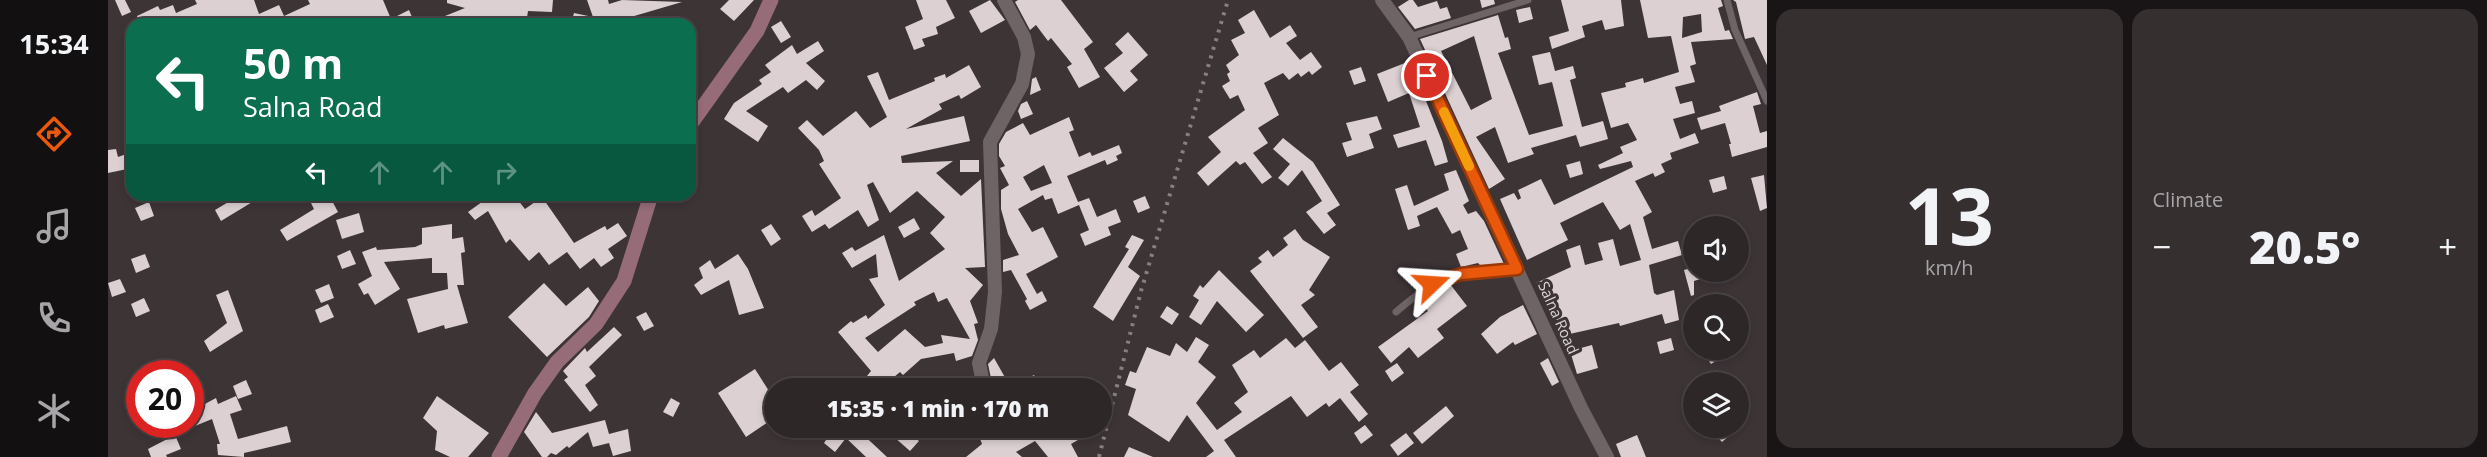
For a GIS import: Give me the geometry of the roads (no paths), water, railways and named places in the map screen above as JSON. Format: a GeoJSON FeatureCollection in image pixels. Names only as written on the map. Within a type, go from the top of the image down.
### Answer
{"type":"FeatureCollection","features":[{"type":"Feature","properties":{"kind":"main road"},"geometry":{"type":"LineString","coordinates":[[696,117],[757,31],[771,0]]}},
{"type":"Feature","properties":{"kind":"main road"},"geometry":{"type":"LineString","coordinates":[[499,457],[535,393],[557,362],[596,324],[624,281],[649,201]]}},
{"type":"Feature","properties":{"kind":"street"},"geometry":{"type":"LineString","coordinates":[[982,378],[979,363],[992,329],[995,292],[990,142],[1023,84],[1028,60],[1024,37],[1004,0]]}},
{"type":"Feature","properties":{"kind":"street","name":"Salna Road"},"geometry":{"type":"LineString","coordinates":[[1382,0],[1409,37],[1581,408],[1607,457]]}},
{"type":"Feature","properties":{"kind":"lane"},"geometry":{"type":"LineString","coordinates":[[1409,37],[1528,0]]}},
{"type":"Feature","properties":{"kind":"lane"},"geometry":{"type":"LineString","coordinates":[[1727,0],[1735,30],[1767,101]]}},
{"type":"Feature","properties":{"kind":"lane"},"geometry":{"type":"LineString","coordinates":[[1396,312],[1421,291],[1444,278],[1517,269]]}},
{"type":"Feature","properties":{"kind":"railway"},"geometry":{"type":"LineString","coordinates":[[1099,457],[1141,291],[1228,0]]}}]}
